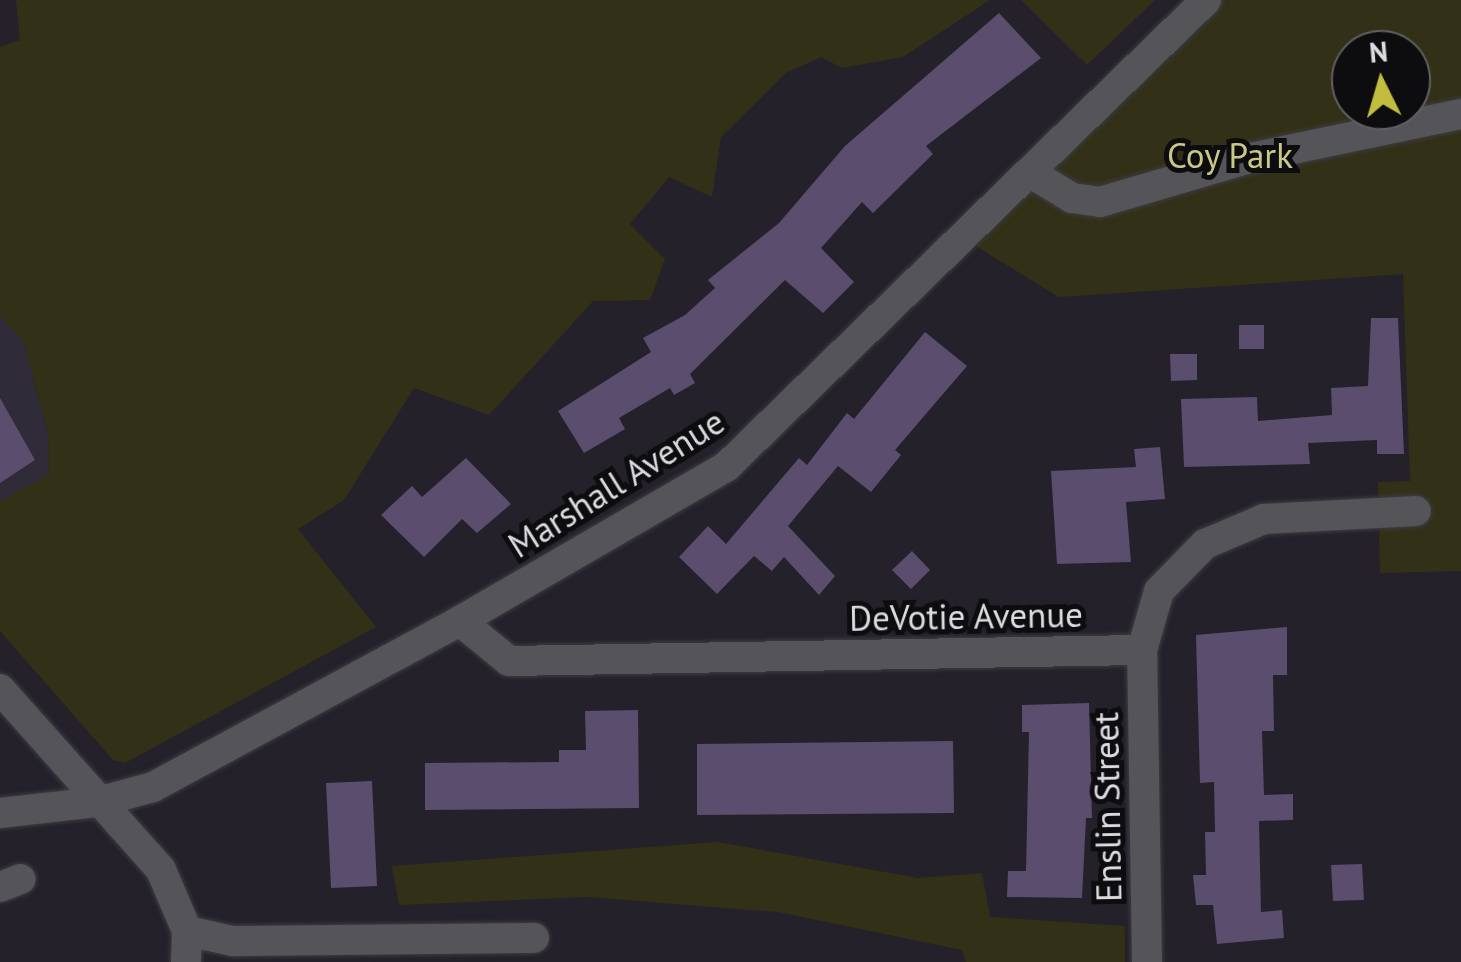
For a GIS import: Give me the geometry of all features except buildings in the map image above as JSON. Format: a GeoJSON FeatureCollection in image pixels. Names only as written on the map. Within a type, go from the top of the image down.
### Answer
{"type":"FeatureCollection","features":[{"type":"Feature","properties":{"kind":"street","name":"Marshall Avenue"},"geometry":{"type":"LineString","coordinates":[[0,813],[98,802],[153,786],[460,621],[726,467],[1206,0]]}},
{"type":"Feature","properties":{"kind":"street"},"geometry":{"type":"LineString","coordinates":[[1028,172],[1072,198],[1100,202],[1250,158],[1461,114]]}},
{"type":"Feature","properties":{"kind":"street"},"geometry":{"type":"LineString","coordinates":[[1142,650],[1159,591],[1192,555],[1233,528],[1312,512],[1416,512]]}},
{"type":"Feature","properties":{"kind":"street","name":"DeVotie Avenue"},"geometry":{"type":"LineString","coordinates":[[460,621],[509,661],[1142,650]]}},
{"type":"Feature","properties":{"kind":"street","name":"Enslin Street"},"geometry":{"type":"LineString","coordinates":[[1142,650],[1147,962]]}},
{"type":"Feature","properties":{"kind":"street"},"geometry":{"type":"LineString","coordinates":[[0,689],[161,870],[187,931],[186,962]]}},
{"type":"Feature","properties":{"kind":"street"},"geometry":{"type":"LineString","coordinates":[[187,931],[232,940],[534,938]]}},
{"type":"Feature","properties":{"kind":"shaded area"},"geometry":{"type":"Polygon","coordinates":[[[0,316],[23,341],[48,432],[49,474],[0,501],[0,316]]]}},
{"type":"Feature","properties":{"kind":"green space"},"geometry":{"type":"Polygon","coordinates":[[[16,0],[990,0],[903,57],[842,68],[821,57],[786,73],[721,137],[712,197],[669,177],[630,224],[665,259],[650,300],[593,301],[489,415],[414,388],[344,500],[298,529],[376,627],[125,763],[113,760],[0,631],[0,501],[49,474],[48,432],[23,341],[0,316],[0,47],[20,40],[16,0]]]}},
{"type":"Feature","properties":{"kind":"green space"},"geometry":{"type":"Polygon","coordinates":[[[1021,0],[1155,0],[1087,65],[1021,0]]]}},
{"type":"Feature","properties":{"kind":"green space","name":"Coy Park"},"geometry":{"type":"Polygon","coordinates":[[[1215,0],[1461,0],[1461,571],[1380,573],[1378,482],[1410,481],[1403,274],[1059,297],[961,237],[1215,0]]]}},
{"type":"Feature","properties":{"kind":"green space"},"geometry":{"type":"Polygon","coordinates":[[[718,842],[918,878],[982,873],[990,917],[1125,926],[1125,962],[966,962],[962,950],[778,912],[587,897],[399,905],[392,866],[718,842]]]}}]}
